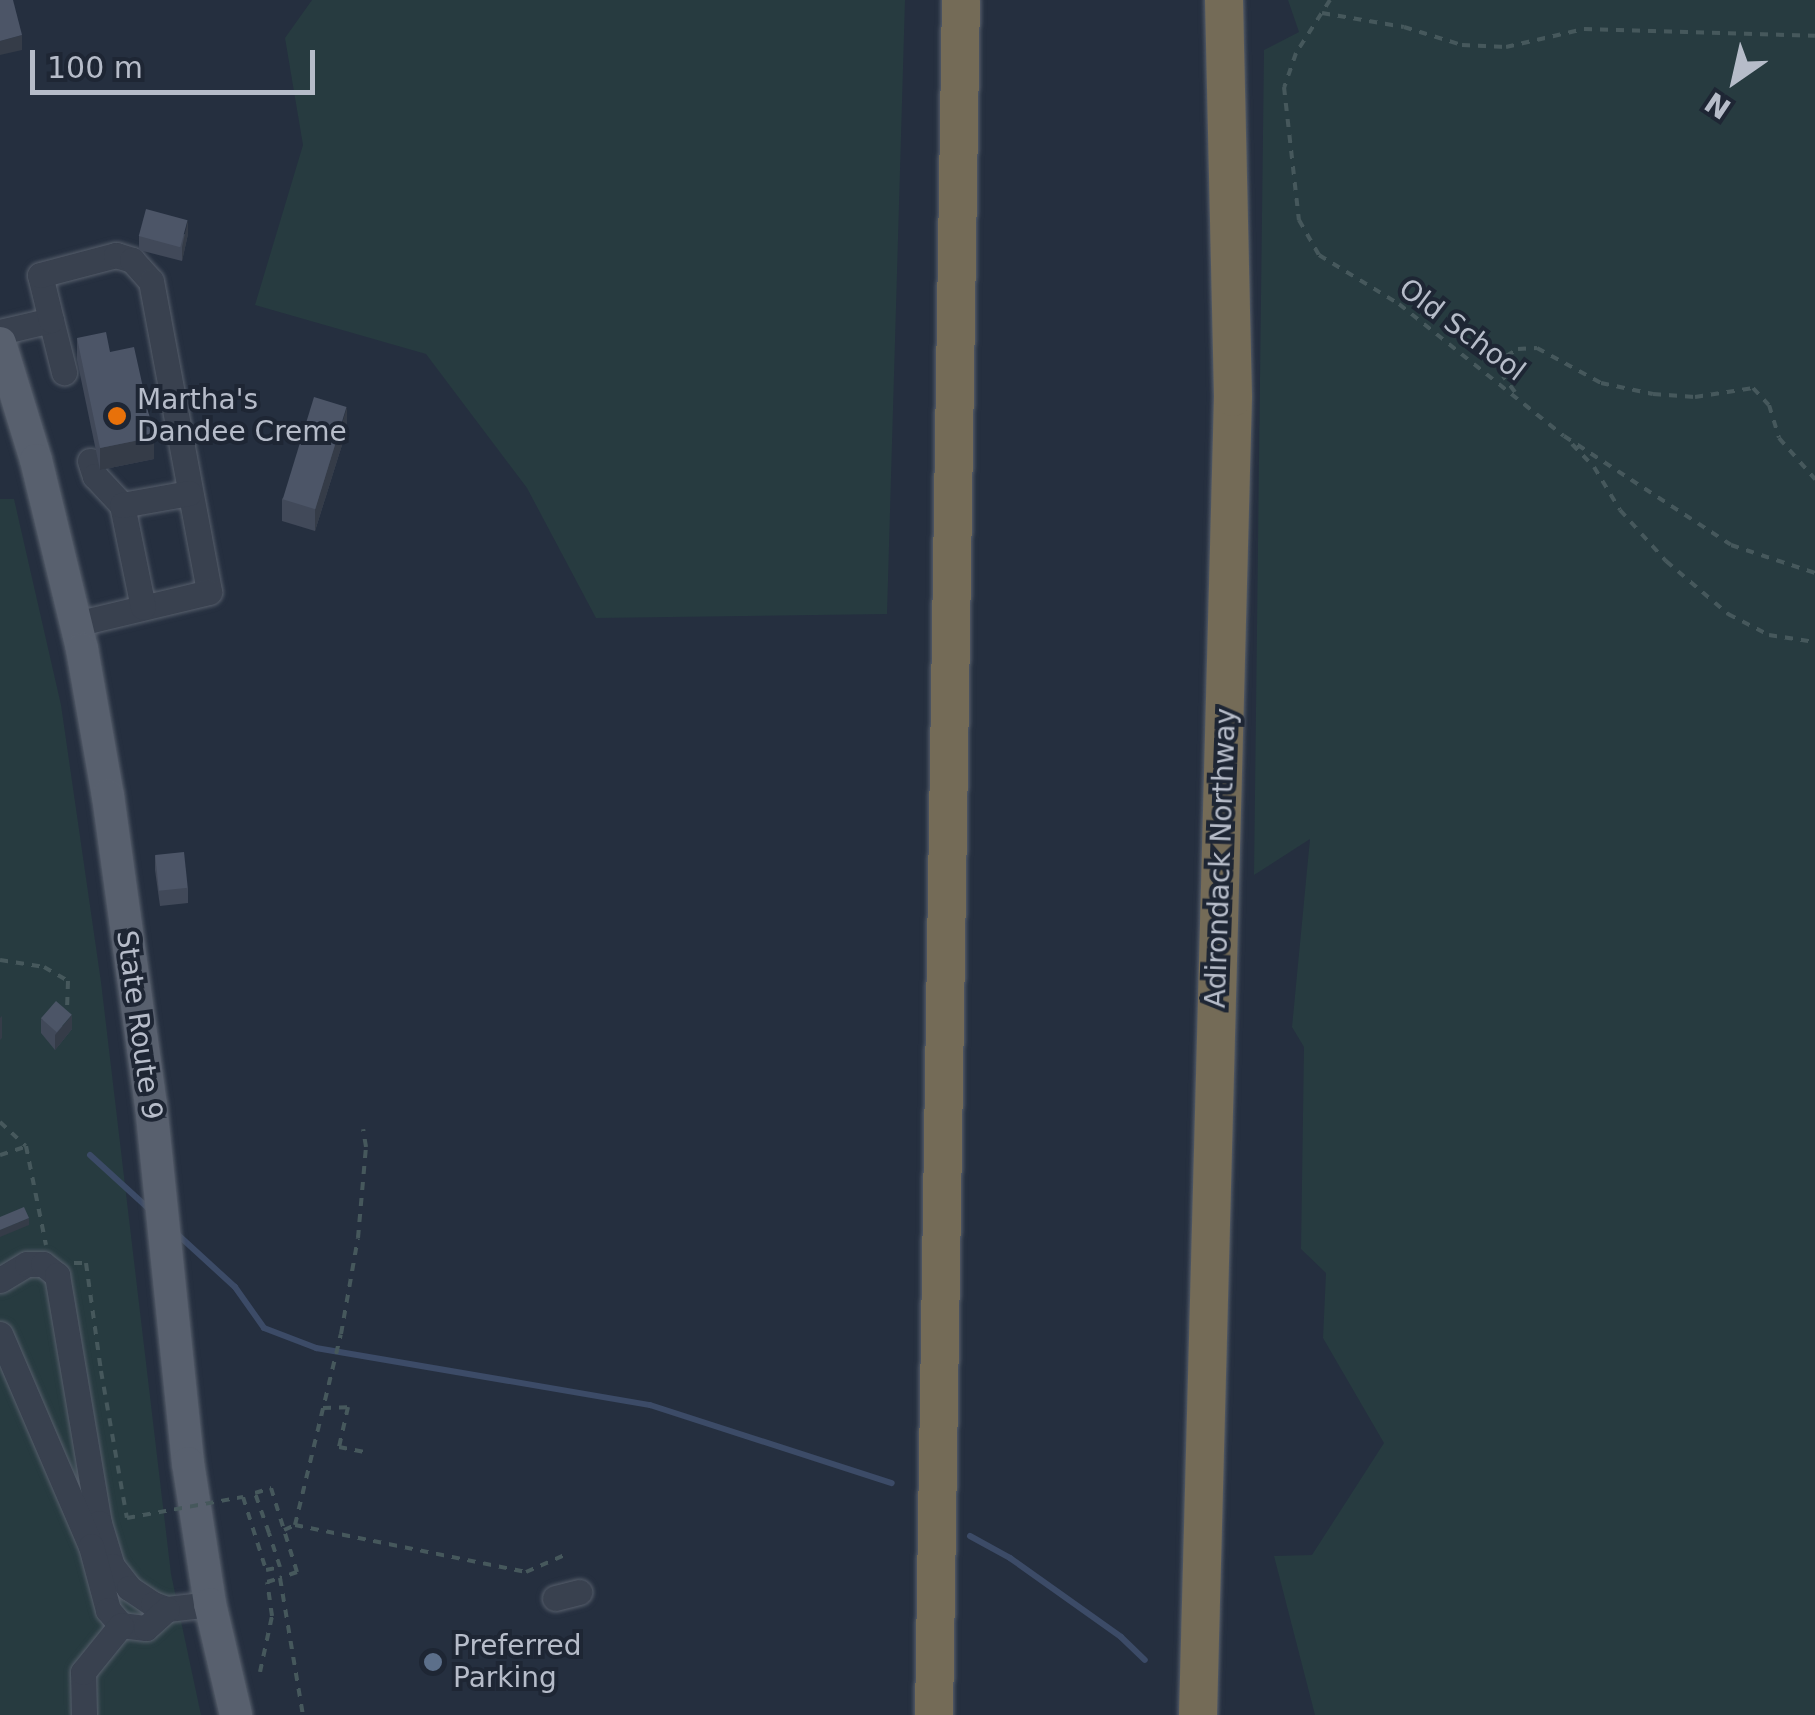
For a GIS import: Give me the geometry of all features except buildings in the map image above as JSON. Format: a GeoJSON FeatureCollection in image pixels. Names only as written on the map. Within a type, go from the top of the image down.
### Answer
{"type":"FeatureCollection","features":[{"type":"Feature","properties":{"kind":"highway"},"geometry":{"type":"LineString","coordinates":[[934,1715],[961,0]]}},
{"type":"Feature","properties":{"kind":"highway","name":"Adirondack Northway"},"geometry":{"type":"LineString","coordinates":[[1198,1715],[1233,397],[1224,0]]}},
{"type":"Feature","properties":{"kind":"main road","name":"State Route 9"},"geometry":{"type":"LineString","coordinates":[[0,343],[36,460],[76,624],[108,796],[158,1173],[188,1463],[210,1604],[236,1715]]}},
{"type":"Feature","properties":{"kind":"lane"},"geometry":{"type":"LineString","coordinates":[[64,372],[40,274],[116,255],[132,260],[151,280],[209,592],[76,624]]}},
{"type":"Feature","properties":{"kind":"lane"},"geometry":{"type":"LineString","coordinates":[[0,332],[51,320]]}},
{"type":"Feature","properties":{"kind":"lane"},"geometry":{"type":"LineString","coordinates":[[90,461],[106,493],[122,506],[143,607]]}},
{"type":"Feature","properties":{"kind":"lane"},"geometry":{"type":"LineString","coordinates":[[122,506],[190,493]]}},
{"type":"Feature","properties":{"kind":"lane"},"geometry":{"type":"LineString","coordinates":[[0,1280],[27,1264],[43,1264],[57,1275],[100,1523],[112,1566],[129,1588],[168,1610]]}},
{"type":"Feature","properties":{"kind":"lane"},"geometry":{"type":"LineString","coordinates":[[0,1334],[92,1546],[108,1610],[121,1624],[146,1628],[168,1610],[210,1604]]}},
{"type":"Feature","properties":{"kind":"lane"},"geometry":{"type":"LineString","coordinates":[[84,1715],[83,1672],[121,1624]]}},
{"type":"Feature","properties":{"kind":"path","name":"Old School"},"geometry":{"type":"LineString","coordinates":[[1330,0],[1296,53],[1284,88],[1300,220],[1318,255],[1399,304],[1564,436],[1731,546],[1815,573]]}},
{"type":"Feature","properties":{"kind":"path"},"geometry":{"type":"LineString","coordinates":[[1322,13],[1404,26],[1462,45],[1506,47],[1584,30],[1815,36]]}},
{"type":"Feature","properties":{"kind":"path"},"geometry":{"type":"LineString","coordinates":[[1529,406],[1503,376],[1506,356],[1518,349],[1537,348],[1601,382],[1653,394],[1695,397],[1753,388],[1769,405],[1779,438],[1815,479]]}},
{"type":"Feature","properties":{"kind":"path"},"geometry":{"type":"LineString","coordinates":[[1564,436],[1594,467],[1620,510],[1666,561],[1728,614],[1769,635],[1815,642]]}},
{"type":"Feature","properties":{"kind":"path"},"geometry":{"type":"LineString","coordinates":[[0,960],[44,967],[68,981],[67,1014],[57,1014]]}},
{"type":"Feature","properties":{"kind":"path"},"geometry":{"type":"LineString","coordinates":[[0,1122],[26,1146],[46,1244]]}},
{"type":"Feature","properties":{"kind":"path"},"geometry":{"type":"LineString","coordinates":[[295,1525],[342,1334],[358,1238],[366,1147],[363,1129]]}},
{"type":"Feature","properties":{"kind":"path"},"geometry":{"type":"LineString","coordinates":[[0,1156],[26,1146]]}},
{"type":"Feature","properties":{"kind":"path"},"geometry":{"type":"LineString","coordinates":[[86,1263],[127,1518],[243,1496],[266,1570],[280,1567],[255,1493],[270,1488],[297,1572],[267,1582],[272,1616],[260,1672]]}},
{"type":"Feature","properties":{"kind":"path"},"geometry":{"type":"LineString","coordinates":[[323,1408],[348,1407],[339,1446],[365,1452]]}},
{"type":"Feature","properties":{"kind":"path"},"geometry":{"type":"LineString","coordinates":[[284,1530],[295,1525],[526,1572],[567,1554]]}},
{"type":"Feature","properties":{"kind":"path"},"geometry":{"type":"LineString","coordinates":[[280,1578],[303,1715]]}},
{"type":"Feature","properties":{"kind":"green space"},"geometry":{"type":"Polygon","coordinates":[[[312,0],[905,0],[887,614],[596,618],[527,488],[426,354],[255,305],[303,145],[285,38],[312,0]]]}},
{"type":"Feature","properties":{"kind":"green space"},"geometry":{"type":"Polygon","coordinates":[[[1288,0],[1815,0],[1815,1715],[1315,1715],[1274,1556],[1312,1555],[1384,1443],[1323,1338],[1326,1273],[1301,1249],[1304,1047],[1292,1027],[1310,839],[1254,875],[1264,50],[1299,32],[1288,0]]]}},
{"type":"Feature","properties":{"kind":"green space"},"geometry":{"type":"Polygon","coordinates":[[[0,499],[14,499],[61,705],[101,982],[171,1574],[201,1715],[0,1715],[0,499]]]}},
{"type":"Feature","properties":{"kind":"waterway"},"geometry":{"type":"LineString","coordinates":[[90,1155],[148,1208]]}},
{"type":"Feature","properties":{"kind":"waterway"},"geometry":{"type":"LineString","coordinates":[[176,1233],[235,1287],[264,1328],[316,1348],[650,1405],[892,1483]]}},
{"type":"Feature","properties":{"kind":"waterway"},"geometry":{"type":"LineString","coordinates":[[970,1536],[1010,1558],[1121,1637],[1145,1660]]}},
{"type":"Feature","properties":{"kind":"place","name":"Martha's Dandee Creme"},"geometry":{"type":"Point","coordinates":[117,416]}},
{"type":"Feature","properties":{"kind":"place","name":"Preferred Parking"},"geometry":{"type":"Point","coordinates":[433,1662]}}]}
